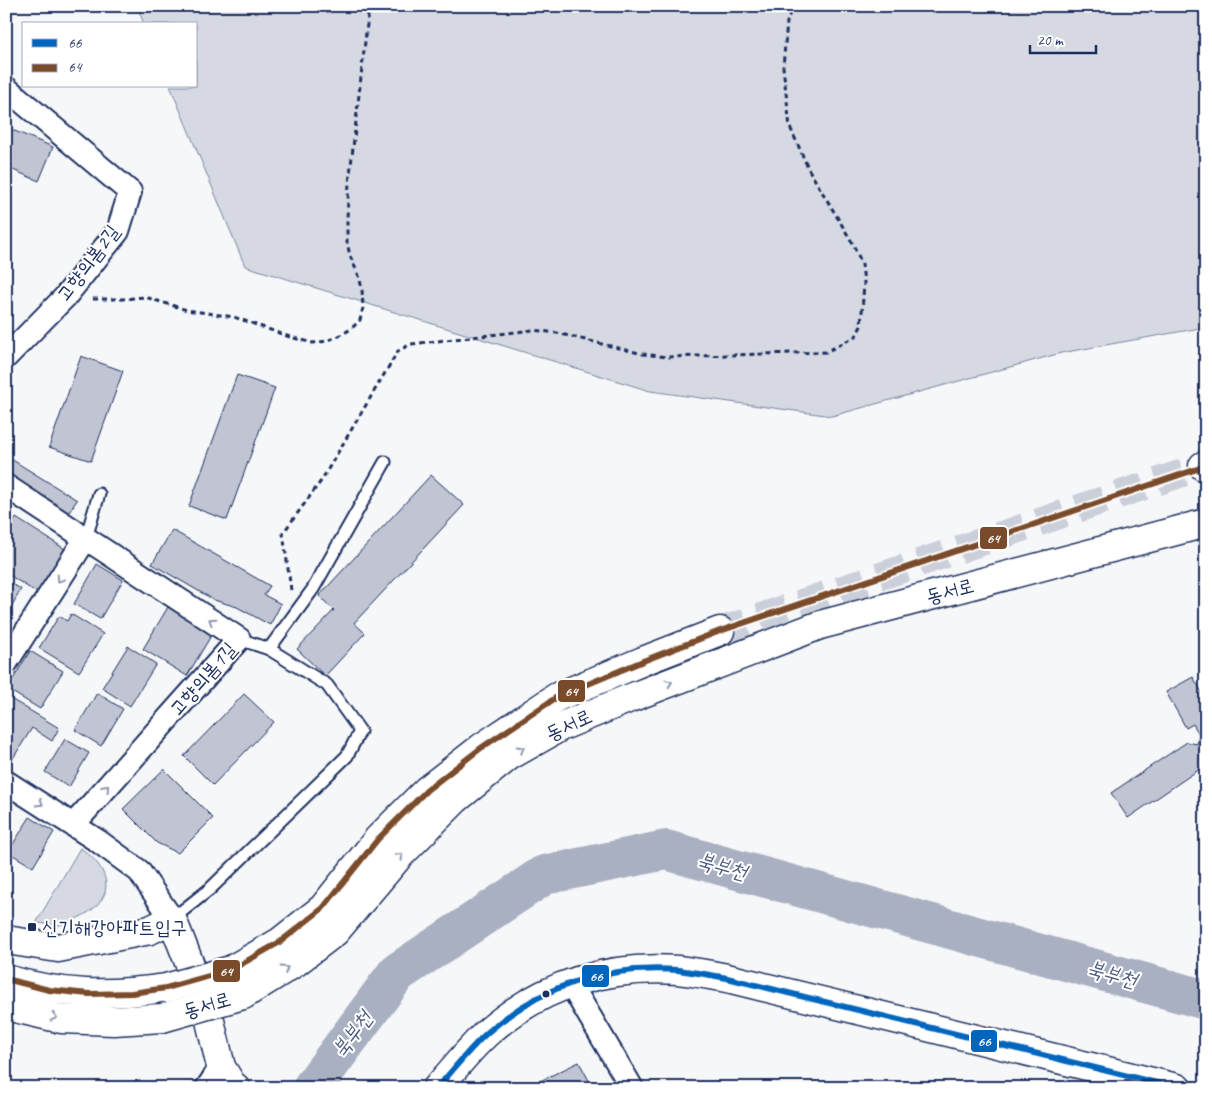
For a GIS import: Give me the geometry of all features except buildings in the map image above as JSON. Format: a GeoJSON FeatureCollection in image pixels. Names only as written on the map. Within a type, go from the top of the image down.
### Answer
{"type":"FeatureCollection","features":[{"type":"Feature","properties":{"kind":"main road","name":"동서로"},"geometry":{"type":"LineString","coordinates":[[6,1006],[61,1019],[114,1021],[162,1018],[243,994],[296,962],[335,932],[400,855],[455,800],[509,756],[560,727],[820,625],[1206,523]]}},
{"type":"Feature","properties":{"kind":"main road","name":"동서로"},"geometry":{"type":"LineString","coordinates":[[6,979],[49,990],[89,994],[132,993],[166,988],[231,970],[280,942],[323,908],[385,832],[427,790],[481,748],[557,697],[643,660],[720,631]]}},
{"type":"Feature","properties":{"kind":"main road"},"geometry":{"type":"LineString","coordinates":[[6,940],[58,948],[150,930],[172,919],[207,1008],[224,1082]]}},
{"type":"Feature","properties":{"kind":"main road"},"geometry":{"type":"LineString","coordinates":[[437,1088],[488,1032],[516,1010],[542,994],[570,982],[607,972],[639,969],[679,970],[727,978],[1177,1088]]}},
{"type":"Feature","properties":{"kind":"street","name":"고향의봄2길"},"geometry":{"type":"LineString","coordinates":[[6,88],[130,192],[118,231],[65,297],[9,348]]}},
{"type":"Feature","properties":{"kind":"street","name":"고향의봄1길"},"geometry":{"type":"LineString","coordinates":[[6,486],[239,639],[74,824]]}},
{"type":"Feature","properties":{"kind":"street"},"geometry":{"type":"LineString","coordinates":[[6,663],[86,538]]}},
{"type":"Feature","properties":{"kind":"street"},"geometry":{"type":"LineString","coordinates":[[6,782],[74,824],[139,872],[172,919]]}},
{"type":"Feature","properties":{"kind":"street"},"geometry":{"type":"LineString","coordinates":[[570,982],[632,1088]]}},
{"type":"Feature","properties":{"kind":"lane"},"geometry":{"type":"LineString","coordinates":[[269,649],[313,589],[386,462]]}},
{"type":"Feature","properties":{"kind":"lane"},"geometry":{"type":"LineString","coordinates":[[86,538],[99,494]]}},
{"type":"Feature","properties":{"kind":"lane"},"geometry":{"type":"LineString","coordinates":[[172,919],[210,889],[347,756],[360,731],[327,685],[269,649],[239,639]]}},
{"type":"Feature","properties":{"kind":"path"},"geometry":{"type":"LineString","coordinates":[[65,297],[122,299],[145,297],[186,310],[234,316],[290,337],[313,343],[326,342],[351,329],[360,320],[363,308],[359,276],[350,256],[347,242],[348,183],[369,6]]}},
{"type":"Feature","properties":{"kind":"path"},"geometry":{"type":"LineString","coordinates":[[288,597],[292,589],[283,533],[321,481],[398,351],[411,344],[533,330],[557,332],[643,354],[668,357],[826,352],[856,336],[861,326],[863,312],[864,283],[862,264],[852,242],[809,170],[790,127],[783,67],[786,22],[792,6]]}},
{"type":"Feature","properties":{"kind":"shaded area"},"geometry":{"type":"Polygon","coordinates":[[[137,6],[1206,6],[1206,327],[1061,353],[832,416],[650,391],[245,266],[171,88],[198,88],[198,22],[143,22],[137,6]]]}},
{"type":"Feature","properties":{"kind":"shaded area"},"geometry":{"type":"Polygon","coordinates":[[[80,848],[92,857],[102,870],[106,884],[102,899],[89,912],[60,925],[36,923],[80,848]]]}},
{"type":"Feature","properties":{"kind":"waterway","name":"북부천"},"geometry":{"type":"LineString","coordinates":[[312,1088],[397,973],[544,875],[666,850],[1206,1000]]}},
{"type":"Feature","properties":{"kind":"tunnel"},"geometry":{"type":"LineString","coordinates":[[720,631],[1203,466]]}},
{"type":"Feature","properties":{"kind":"transit line","name":"64"},"geometry":{"type":"LineString","coordinates":[[6,979],[49,990],[89,994],[132,993],[166,988],[231,970],[280,942],[323,908],[378,839],[427,790],[481,748],[557,697],[720,631],[1206,466]]}},
{"type":"Feature","properties":{"kind":"transit line","name":"66"},"geometry":{"type":"LineString","coordinates":[[437,1088],[488,1032],[509,1015],[531,1001],[577,981],[601,975],[651,969],[678,970],[727,978],[1177,1088]]}},
{"type":"Feature","properties":{"kind":"place","name":"신기해강아파트입구"},"geometry":{"type":"Point","coordinates":[32,927]}}]}
